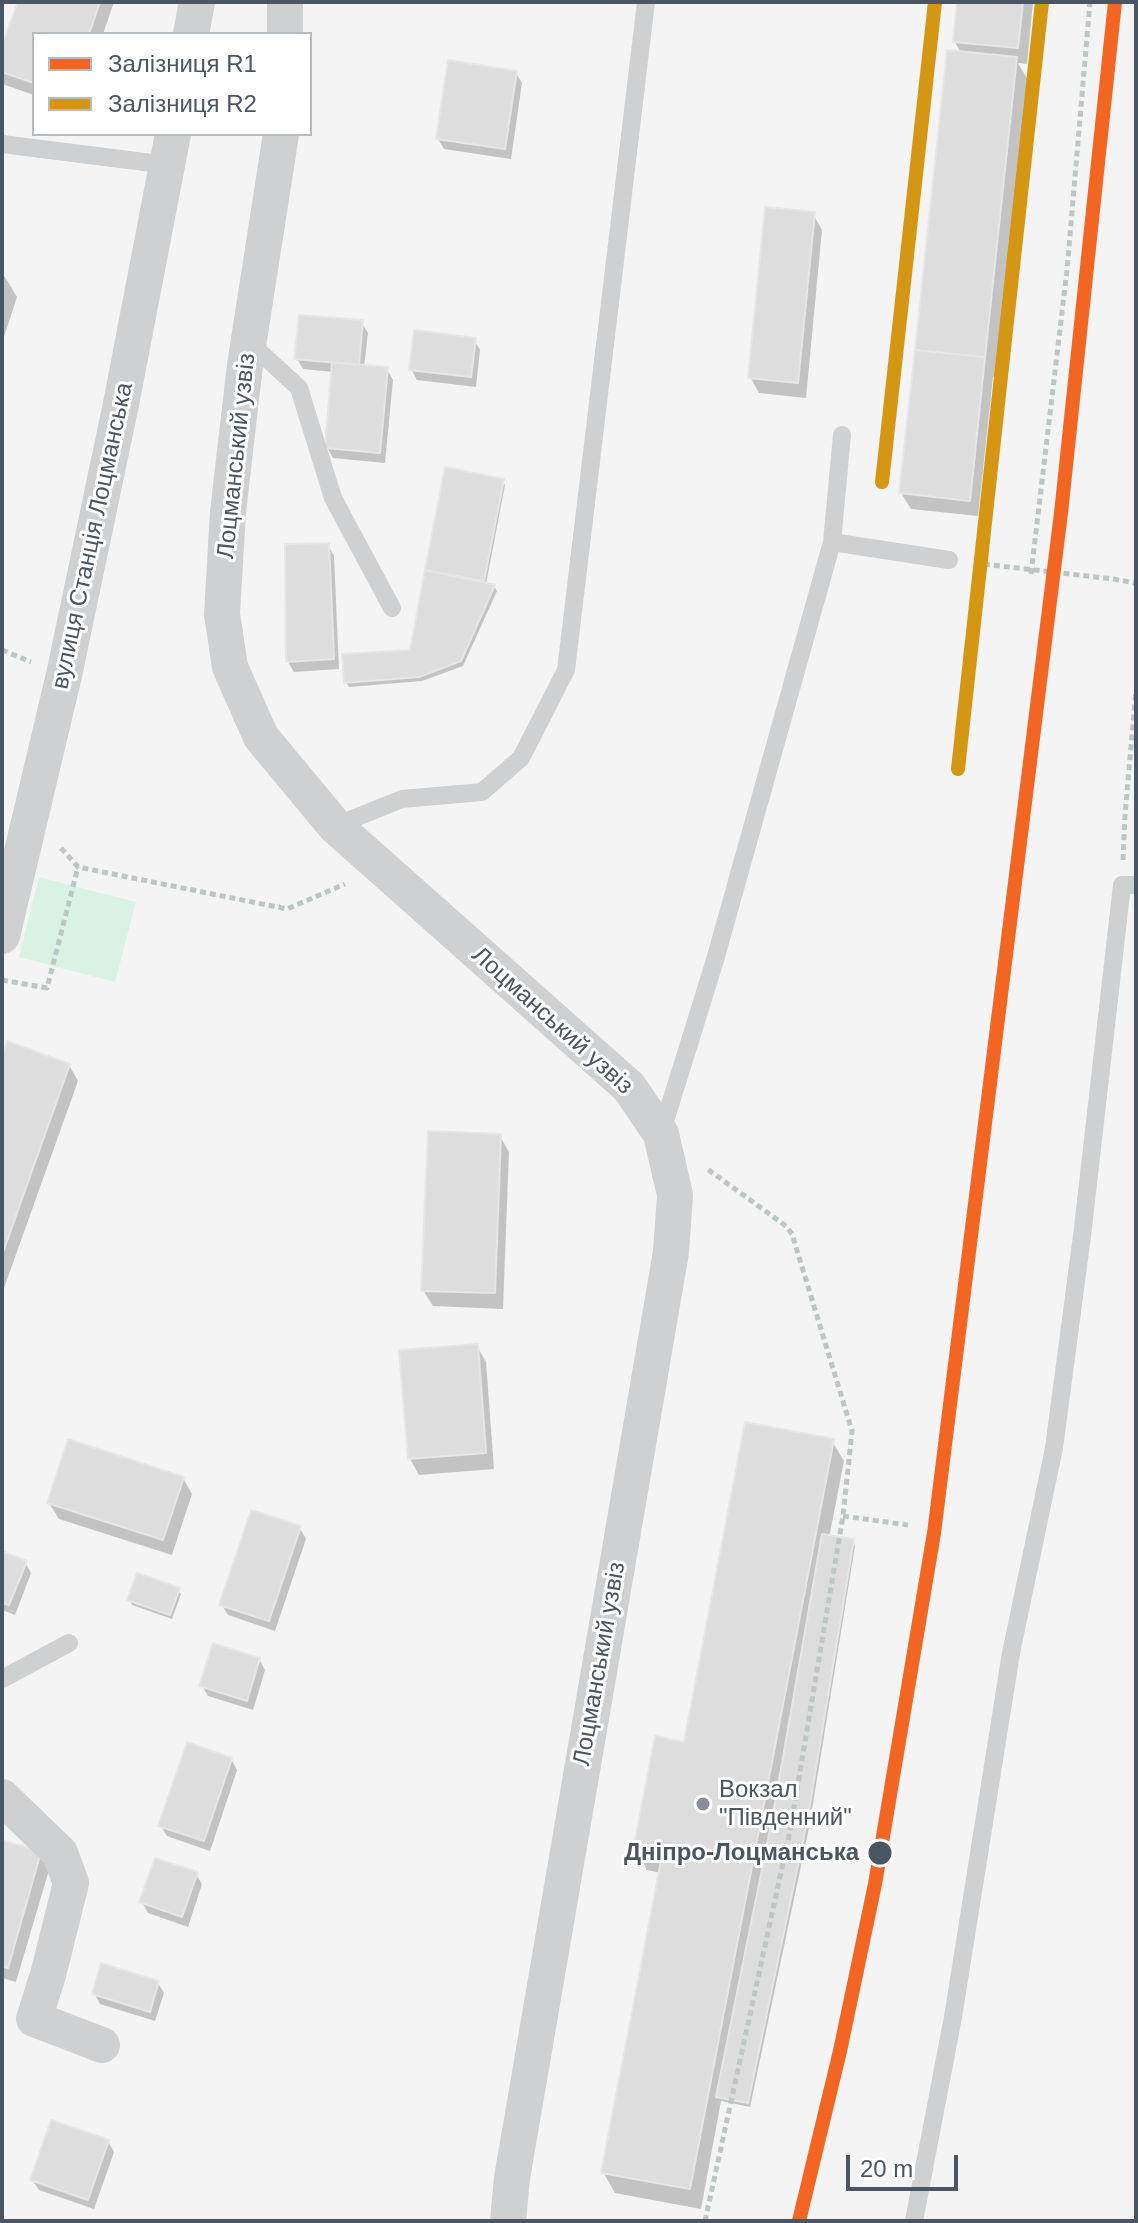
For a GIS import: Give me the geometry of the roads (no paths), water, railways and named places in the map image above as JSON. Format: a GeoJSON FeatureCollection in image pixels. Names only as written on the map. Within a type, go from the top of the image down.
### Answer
{"type":"FeatureCollection","features":[{"type":"Feature","properties":{"kind":"street"},"geometry":{"type":"LineString","coordinates":[[191,32],[197,2]]}},
{"type":"Feature","properties":{"kind":"street"},"geometry":{"type":"LineString","coordinates":[[285,2],[285,32]]}},
{"type":"Feature","properties":{"kind":"street","name":"Лоцманський узвіз"},"geometry":{"type":"LineString","coordinates":[[281,136],[249,342],[228,512],[222,614],[230,667],[261,737],[335,826],[629,1087],[661,1134],[675,1195],[671,1252],[515,2162],[508,2221]]}},
{"type":"Feature","properties":{"kind":"street","name":"вулиця Станція Лоцманська"},"geometry":{"type":"LineString","coordinates":[[2,936],[64,675],[170,149]]}},
{"type":"Feature","properties":{"kind":"street"},"geometry":{"type":"LineString","coordinates":[[2,1797],[60,1853],[71,1883],[34,2019],[102,2045]]}},
{"type":"Feature","properties":{"kind":"lane"},"geometry":{"type":"LineString","coordinates":[[335,826],[402,799],[482,792],[521,758],[566,670],[646,2]]}},
{"type":"Feature","properties":{"kind":"lane"},"geometry":{"type":"LineString","coordinates":[[2,144],[170,149]]}},
{"type":"Feature","properties":{"kind":"lane"},"geometry":{"type":"LineString","coordinates":[[249,342],[299,388],[333,498],[392,608]]}},
{"type":"Feature","properties":{"kind":"lane"},"geometry":{"type":"LineString","coordinates":[[661,1134],[715,960],[832,542],[842,435]]}},
{"type":"Feature","properties":{"kind":"lane"},"geometry":{"type":"LineString","coordinates":[[832,542],[949,560]]}},
{"type":"Feature","properties":{"kind":"lane"},"geometry":{"type":"LineString","coordinates":[[914,2221],[953,2017],[1011,1653],[1054,1448],[1129,885]]}},
{"type":"Feature","properties":{"kind":"lane"},"geometry":{"type":"LineString","coordinates":[[2,1679],[69,1643]]}},
{"type":"Feature","properties":{"kind":"rail line","name":"R2"},"geometry":{"type":"LineString","coordinates":[[882,482],[935,2]]}},
{"type":"Feature","properties":{"kind":"rail line","name":"R2"},"geometry":{"type":"LineString","coordinates":[[958,769],[1042,2]]}},
{"type":"Feature","properties":{"kind":"rail line","name":"R1"},"geometry":{"type":"LineString","coordinates":[[799,2221],[840,2051],[875,1884],[934,1533],[1061,513],[1115,2]]}},
{"type":"Feature","properties":{"kind":"place","name":"Вокзал \"Південний\""},"geometry":{"type":"Point","coordinates":[703,1804]}},
{"type":"Feature","properties":{"kind":"place","name":"Дніпро-Лоцманська"},"geometry":{"type":"Point","coordinates":[880,1853]}}]}
